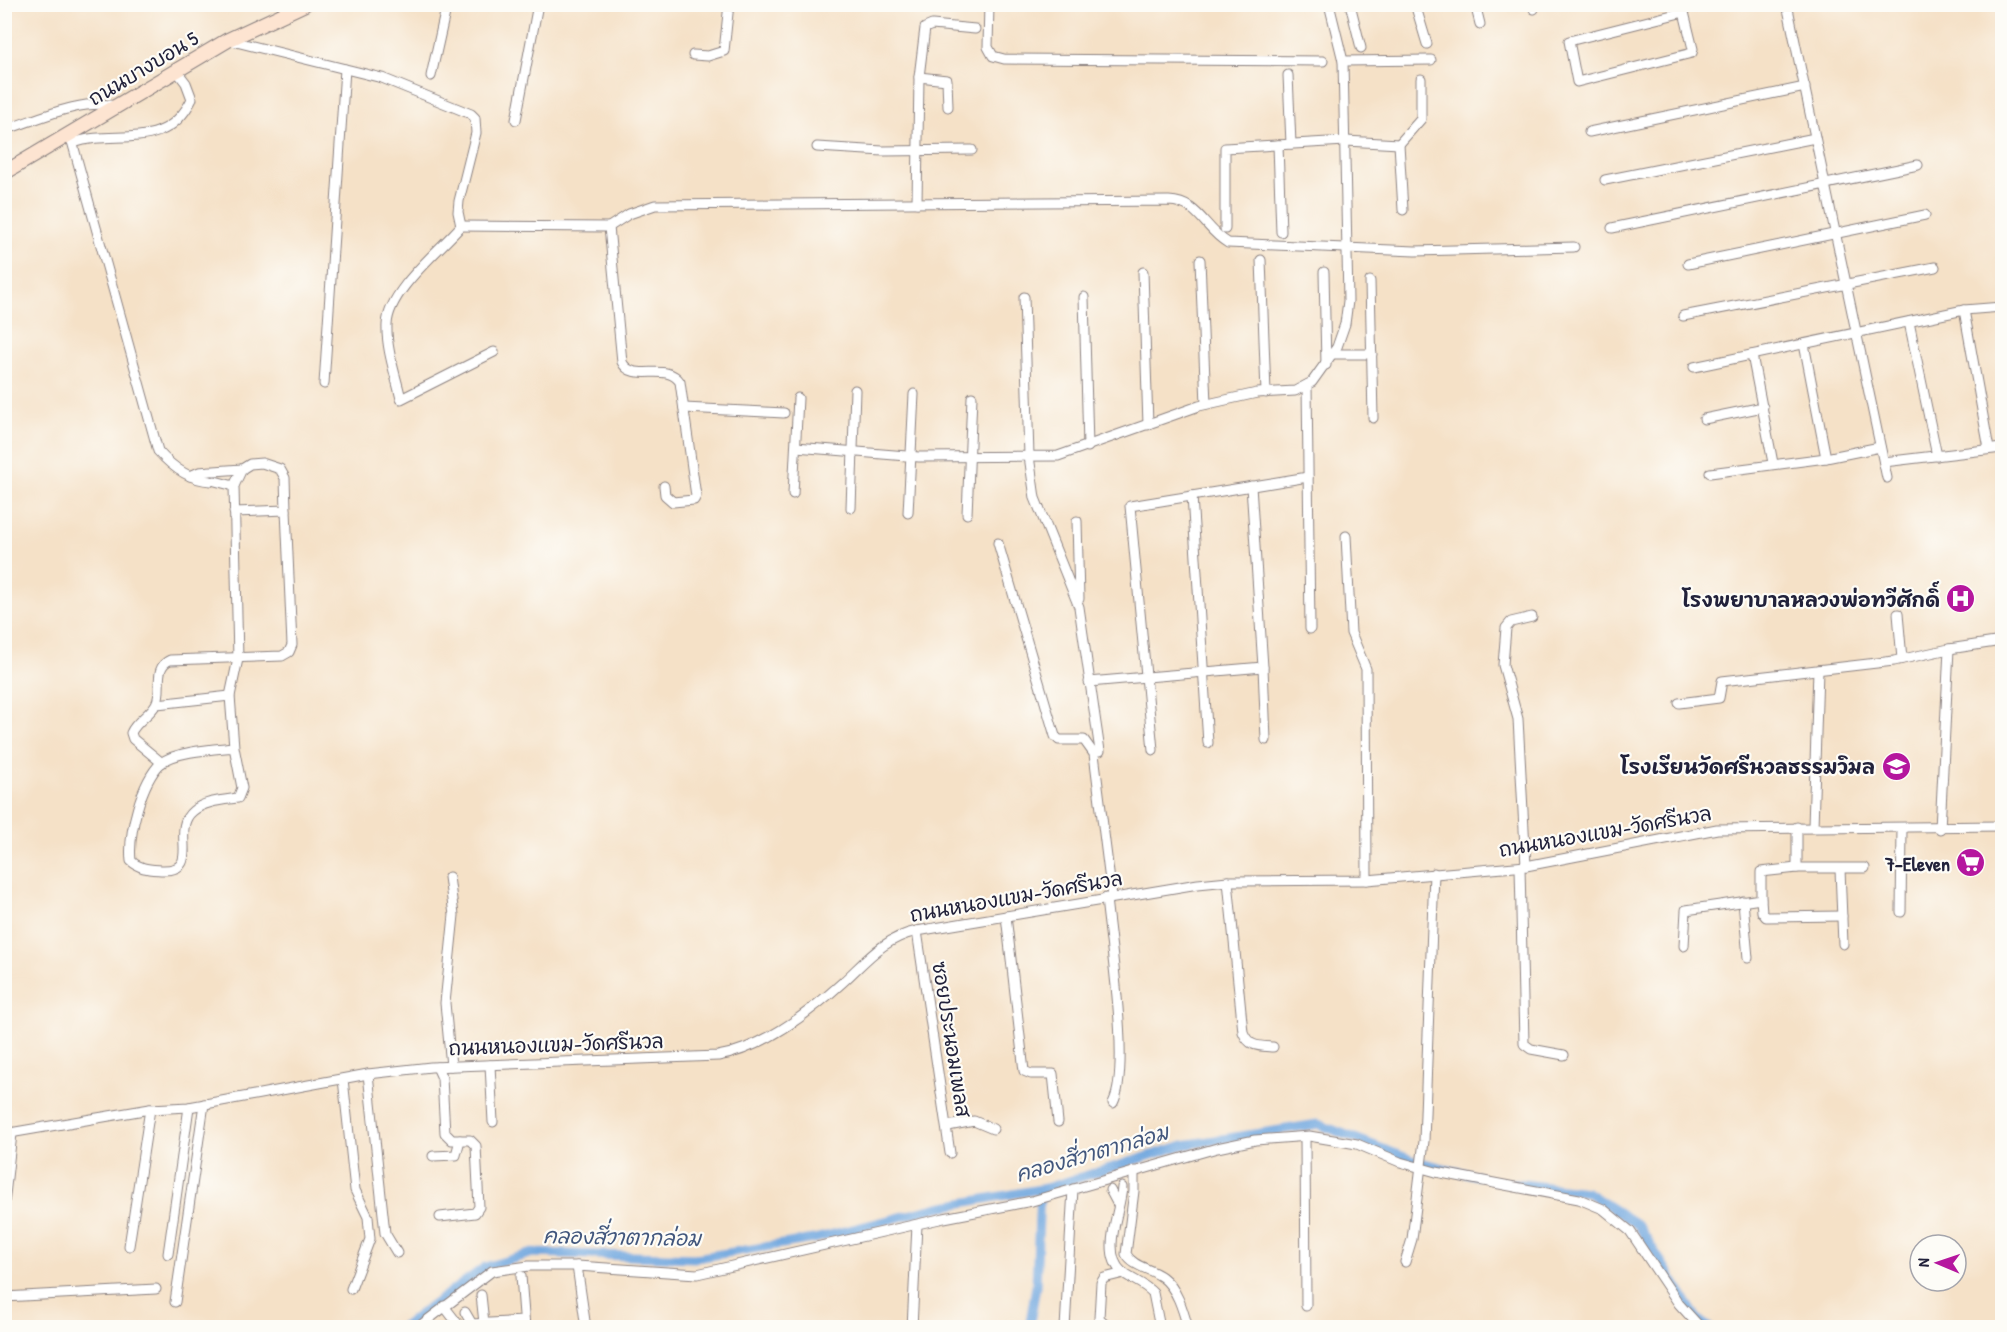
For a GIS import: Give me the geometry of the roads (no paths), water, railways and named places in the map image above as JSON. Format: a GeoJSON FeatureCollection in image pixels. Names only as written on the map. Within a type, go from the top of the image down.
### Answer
{"type":"FeatureCollection","features":[{"type":"Feature","properties":{"kind":"main road","name":"ถนนบางบอน 5"},"geometry":{"type":"LineString","coordinates":[[4,174],[71,139],[116,106],[228,40],[285,9],[305,4]]}},
{"type":"Feature","properties":{"kind":"street"},"geometry":{"type":"LineString","coordinates":[[431,76],[447,4]]}},
{"type":"Feature","properties":{"kind":"street"},"geometry":{"type":"LineString","coordinates":[[516,120],[538,4]]}},
{"type":"Feature","properties":{"kind":"street"},"geometry":{"type":"LineString","coordinates":[[693,55],[708,56],[724,51],[729,4]]}},
{"type":"Feature","properties":{"kind":"street"},"geometry":{"type":"LineString","coordinates":[[989,4],[981,29],[993,56],[1004,59],[1323,61]]}},
{"type":"Feature","properties":{"kind":"street"},"geometry":{"type":"LineString","coordinates":[[796,447],[911,457],[1058,456],[1206,404],[1266,393],[1295,391],[1307,385],[1326,365],[1332,354],[1345,324],[1348,301],[1345,248],[1346,141],[1343,61],[1329,4]]}},
{"type":"Feature","properties":{"kind":"street"},"geometry":{"type":"LineString","coordinates":[[1350,4],[1361,48]]}},
{"type":"Feature","properties":{"kind":"street"},"geometry":{"type":"LineString","coordinates":[[1415,4],[1427,44]]}},
{"type":"Feature","properties":{"kind":"street"},"geometry":{"type":"LineString","coordinates":[[1475,4],[1480,24]]}},
{"type":"Feature","properties":{"kind":"street"},"geometry":{"type":"LineString","coordinates":[[1787,4],[1887,478]]}},
{"type":"Feature","properties":{"kind":"street"},"geometry":{"type":"LineString","coordinates":[[1683,8],[1693,48],[1689,55],[1577,82],[1569,41],[1683,8]]}},
{"type":"Feature","properties":{"kind":"street"},"geometry":{"type":"LineString","coordinates":[[917,203],[920,77],[925,28],[932,26],[981,29]]}},
{"type":"Feature","properties":{"kind":"street"},"geometry":{"type":"LineString","coordinates":[[228,40],[404,86],[471,114],[475,118],[476,133],[464,174],[458,212],[461,226]]}},
{"type":"Feature","properties":{"kind":"street"},"geometry":{"type":"LineString","coordinates":[[1343,61],[1431,60]]}},
{"type":"Feature","properties":{"kind":"street"},"geometry":{"type":"LineString","coordinates":[[324,384],[345,69]]}},
{"type":"Feature","properties":{"kind":"street"},"geometry":{"type":"LineString","coordinates":[[162,763],[133,739],[131,733],[157,704],[160,668],[164,663],[170,660],[282,656],[289,652],[291,645],[285,478],[280,469],[262,463],[250,464],[242,469],[198,481],[173,467],[158,451],[71,139],[139,138],[179,121],[192,99],[186,83],[176,70]]}},
{"type":"Feature","properties":{"kind":"street"},"geometry":{"type":"LineString","coordinates":[[1288,75],[1291,144]]}},
{"type":"Feature","properties":{"kind":"street"},"geometry":{"type":"LineString","coordinates":[[920,77],[947,80],[948,106]]}},
{"type":"Feature","properties":{"kind":"street"},"geometry":{"type":"LineString","coordinates":[[1403,210],[1399,144],[1421,119],[1421,79]]}},
{"type":"Feature","properties":{"kind":"street"},"geometry":{"type":"LineString","coordinates":[[1589,132],[1805,87]]}},
{"type":"Feature","properties":{"kind":"street"},"geometry":{"type":"LineString","coordinates":[[4,130],[86,104],[100,103],[116,106]]}},
{"type":"Feature","properties":{"kind":"street"},"geometry":{"type":"LineString","coordinates":[[1605,180],[1815,138]]}},
{"type":"Feature","properties":{"kind":"street"},"geometry":{"type":"LineString","coordinates":[[1225,229],[1225,148],[1346,141],[1399,144]]}},
{"type":"Feature","properties":{"kind":"street"},"geometry":{"type":"LineString","coordinates":[[1278,145],[1281,232]]}},
{"type":"Feature","properties":{"kind":"street"},"geometry":{"type":"LineString","coordinates":[[817,147],[972,150]]}},
{"type":"Feature","properties":{"kind":"street"},"geometry":{"type":"LineString","coordinates":[[1612,228],[1826,186],[1918,165]]}},
{"type":"Feature","properties":{"kind":"street"},"geometry":{"type":"LineString","coordinates":[[494,352],[401,399],[387,334],[390,309],[402,288],[461,226],[606,227],[629,214],[655,205],[1178,202],[1188,204],[1219,238],[1228,243],[1415,251],[1574,247]]}},
{"type":"Feature","properties":{"kind":"street"},"geometry":{"type":"LineString","coordinates":[[1688,264],[1925,215]]}},
{"type":"Feature","properties":{"kind":"street"},"geometry":{"type":"LineString","coordinates":[[606,227],[622,362],[625,369],[631,372],[669,373],[676,376],[684,408],[696,496],[694,500],[673,502],[665,495],[664,486]]}},
{"type":"Feature","properties":{"kind":"street"},"geometry":{"type":"LineString","coordinates":[[1200,260],[1206,404]]}},
{"type":"Feature","properties":{"kind":"street"},"geometry":{"type":"LineString","coordinates":[[1261,260],[1266,393]]}},
{"type":"Feature","properties":{"kind":"street"},"geometry":{"type":"LineString","coordinates":[[1683,316],[1846,282],[1935,267]]}},
{"type":"Feature","properties":{"kind":"street"},"geometry":{"type":"LineString","coordinates":[[1143,272],[1148,425]]}},
{"type":"Feature","properties":{"kind":"street"},"geometry":{"type":"LineString","coordinates":[[1324,272],[1326,365]]}},
{"type":"Feature","properties":{"kind":"street"},"geometry":{"type":"LineString","coordinates":[[1370,281],[1373,418]]}},
{"type":"Feature","properties":{"kind":"street"},"geometry":{"type":"LineString","coordinates":[[1024,297],[1029,456],[1035,498],[1079,607]]}},
{"type":"Feature","properties":{"kind":"street"},"geometry":{"type":"LineString","coordinates":[[1083,297],[1088,447]]}},
{"type":"Feature","properties":{"kind":"street"},"geometry":{"type":"LineString","coordinates":[[1694,367],[1964,310],[2002,306]]}},
{"type":"Feature","properties":{"kind":"street"},"geometry":{"type":"LineString","coordinates":[[1964,310],[1989,450]]}},
{"type":"Feature","properties":{"kind":"street"},"geometry":{"type":"LineString","coordinates":[[1909,322],[1937,456]]}},
{"type":"Feature","properties":{"kind":"street"},"geometry":{"type":"LineString","coordinates":[[1804,344],[1826,458]]}},
{"type":"Feature","properties":{"kind":"street"},"geometry":{"type":"LineString","coordinates":[[1332,354],[1372,354]]}},
{"type":"Feature","properties":{"kind":"street"},"geometry":{"type":"LineString","coordinates":[[1752,355],[1773,463]]}},
{"type":"Feature","properties":{"kind":"street"},"geometry":{"type":"LineString","coordinates":[[1307,385],[1310,629]]}},
{"type":"Feature","properties":{"kind":"street"},"geometry":{"type":"LineString","coordinates":[[851,508],[855,390]]}},
{"type":"Feature","properties":{"kind":"street"},"geometry":{"type":"LineString","coordinates":[[908,513],[914,394]]}},
{"type":"Feature","properties":{"kind":"street"},"geometry":{"type":"LineString","coordinates":[[967,514],[972,397]]}},
{"type":"Feature","properties":{"kind":"street"},"geometry":{"type":"LineString","coordinates":[[793,495],[798,398]]}},
{"type":"Feature","properties":{"kind":"street"},"geometry":{"type":"LineString","coordinates":[[1704,419],[1763,407]]}},
{"type":"Feature","properties":{"kind":"street"},"geometry":{"type":"LineString","coordinates":[[684,408],[784,413]]}},
{"type":"Feature","properties":{"kind":"street"},"geometry":{"type":"LineString","coordinates":[[1710,472],[1826,458],[1880,447]]}},
{"type":"Feature","properties":{"kind":"street"},"geometry":{"type":"LineString","coordinates":[[1884,462],[2002,448]]}},
{"type":"Feature","properties":{"kind":"street"},"geometry":{"type":"LineString","coordinates":[[234,747],[189,753],[162,763],[143,795],[136,815],[130,851],[131,861],[137,867],[171,870],[179,868],[184,862],[184,827],[193,810],[207,804],[238,798],[241,794],[230,696],[237,659],[234,486],[242,469]]}},
{"type":"Feature","properties":{"kind":"street"},"geometry":{"type":"LineString","coordinates":[[213,476],[234,486]]}},
{"type":"Feature","properties":{"kind":"street"},"geometry":{"type":"LineString","coordinates":[[1153,750],[1130,506],[1308,477]]}},
{"type":"Feature","properties":{"kind":"street"},"geometry":{"type":"LineString","coordinates":[[1251,486],[1266,740]]}},
{"type":"Feature","properties":{"kind":"street"},"geometry":{"type":"LineString","coordinates":[[1192,496],[1208,743]]}},
{"type":"Feature","properties":{"kind":"street"},"geometry":{"type":"LineString","coordinates":[[234,512],[286,510]]}},
{"type":"Feature","properties":{"kind":"street"},"geometry":{"type":"LineString","coordinates":[[1077,521],[1079,607],[1100,751]]}},
{"type":"Feature","properties":{"kind":"street"},"geometry":{"type":"LineString","coordinates":[[1346,536],[1351,633],[1366,669],[1367,880]]}},
{"type":"Feature","properties":{"kind":"street"},"geometry":{"type":"LineString","coordinates":[[998,543],[1055,736],[1059,740],[1084,740],[1094,754],[1109,898],[1120,1059],[1118,1091],[1113,1103]]}},
{"type":"Feature","properties":{"kind":"street"},"geometry":{"type":"LineString","coordinates":[[1898,614],[1902,659]]}},
{"type":"Feature","properties":{"kind":"street"},"geometry":{"type":"LineString","coordinates":[[1532,618],[1511,622],[1506,628],[1503,649],[1507,682],[1518,719],[1523,866],[1524,1044],[1531,1049],[1564,1055]]}},
{"type":"Feature","properties":{"kind":"street"},"geometry":{"type":"LineString","coordinates":[[1679,703],[1719,698],[1722,681],[1902,659],[2002,641]]}},
{"type":"Feature","properties":{"kind":"street"},"geometry":{"type":"LineString","coordinates":[[1940,829],[1948,649]]}},
{"type":"Feature","properties":{"kind":"street"},"geometry":{"type":"LineString","coordinates":[[1089,682],[1263,667]]}},
{"type":"Feature","properties":{"kind":"street"},"geometry":{"type":"LineString","coordinates":[[1813,827],[1818,670]]}},
{"type":"Feature","properties":{"kind":"street"},"geometry":{"type":"LineString","coordinates":[[157,704],[230,696]]}},
{"type":"Feature","properties":{"kind":"street","name":"ถนนหนองแขม-วัดศรีนวล"},"geometry":{"type":"LineString","coordinates":[[8,1134],[150,1109],[189,1107],[368,1074],[437,1066],[718,1056],[737,1053],[757,1043],[813,1006],[890,939],[917,931],[1109,898],[1228,880],[1367,880],[1523,866],[1717,829],[1813,827],[1940,829],[2002,826]]}},
{"type":"Feature","properties":{"kind":"street"},"geometry":{"type":"LineString","coordinates":[[1797,827],[1797,868]]}},
{"type":"Feature","properties":{"kind":"street"},"geometry":{"type":"LineString","coordinates":[[1901,912],[1902,828]]}},
{"type":"Feature","properties":{"kind":"street"},"geometry":{"type":"LineString","coordinates":[[1842,916],[1766,917],[1762,912],[1760,873],[1797,868],[1865,868]]}},
{"type":"Feature","properties":{"kind":"street"},"geometry":{"type":"LineString","coordinates":[[1840,869],[1843,944]]}},
{"type":"Feature","properties":{"kind":"street"},"geometry":{"type":"LineString","coordinates":[[1406,1262],[1411,1247],[1424,1141],[1434,873]]}},
{"type":"Feature","properties":{"kind":"street"},"geometry":{"type":"LineString","coordinates":[[449,877],[454,915],[445,1003],[451,1066]]}},
{"type":"Feature","properties":{"kind":"street"},"geometry":{"type":"LineString","coordinates":[[1228,880],[1243,1032],[1247,1042],[1254,1046],[1273,1047]]}},
{"type":"Feature","properties":{"kind":"street"},"geometry":{"type":"LineString","coordinates":[[1683,946],[1686,910],[1761,899]]}},
{"type":"Feature","properties":{"kind":"street"},"geometry":{"type":"LineString","coordinates":[[1743,901],[1748,958]]}},
{"type":"Feature","properties":{"kind":"street"},"geometry":{"type":"LineString","coordinates":[[1006,916],[1024,1071],[1031,1074],[1053,1074],[1058,1122]]}},
{"type":"Feature","properties":{"kind":"street","name":"ซอยประนอมเพลส"},"geometry":{"type":"LineString","coordinates":[[917,931],[948,1126],[950,1153]]}},
{"type":"Feature","properties":{"kind":"street"},"geometry":{"type":"LineString","coordinates":[[490,1065],[494,1122]]}},
{"type":"Feature","properties":{"kind":"street"},"geometry":{"type":"LineString","coordinates":[[437,1066],[442,1078],[445,1132],[448,1138],[470,1140],[476,1146],[479,1207],[475,1213],[469,1215],[440,1217]]}},
{"type":"Feature","properties":{"kind":"street"},"geometry":{"type":"LineString","coordinates":[[368,1074],[386,1233],[397,1253]]}},
{"type":"Feature","properties":{"kind":"street"},"geometry":{"type":"LineString","coordinates":[[344,1079],[355,1190],[368,1217],[370,1239],[351,1289]]}},
{"type":"Feature","properties":{"kind":"street"},"geometry":{"type":"LineString","coordinates":[[175,1302],[204,1104]]}},
{"type":"Feature","properties":{"kind":"street"},"geometry":{"type":"LineString","coordinates":[[168,1254],[189,1107]]}},
{"type":"Feature","properties":{"kind":"street"},"geometry":{"type":"LineString","coordinates":[[129,1246],[150,1109]]}},
{"type":"Feature","properties":{"kind":"street"},"geometry":{"type":"LineString","coordinates":[[948,1126],[974,1121],[993,1129]]}},
{"type":"Feature","properties":{"kind":"street"},"geometry":{"type":"LineString","coordinates":[[4,1204],[8,1134]]}},
{"type":"Feature","properties":{"kind":"street"},"geometry":{"type":"LineString","coordinates":[[1305,1137],[1306,1306]]}},
{"type":"Feature","properties":{"kind":"street"},"geometry":{"type":"LineString","coordinates":[[417,1328],[492,1272],[529,1266],[577,1266],[697,1274],[1039,1199],[1073,1189],[1109,1185],[1121,1181],[1134,1171],[1255,1140],[1305,1137],[1357,1144],[1422,1164],[1579,1199],[1602,1209],[1630,1231],[1679,1304],[1701,1328]]}},
{"type":"Feature","properties":{"kind":"street"},"geometry":{"type":"LineString","coordinates":[[434,1156],[456,1155],[460,1140]]}},
{"type":"Feature","properties":{"kind":"street"},"geometry":{"type":"LineString","coordinates":[[1134,1171],[1134,1191],[1126,1254],[1134,1264],[1163,1278],[1175,1292],[1188,1328]]}},
{"type":"Feature","properties":{"kind":"street"},"geometry":{"type":"LineString","coordinates":[[1121,1181],[1113,1239],[1114,1257],[1124,1273],[1153,1293],[1160,1328]]}},
{"type":"Feature","properties":{"kind":"street"},"geometry":{"type":"LineString","coordinates":[[1109,1185],[1118,1205]]}},
{"type":"Feature","properties":{"kind":"street"},"geometry":{"type":"LineString","coordinates":[[1065,1328],[1073,1189]]}},
{"type":"Feature","properties":{"kind":"street"},"geometry":{"type":"LineString","coordinates":[[912,1328],[917,1226]]}},
{"type":"Feature","properties":{"kind":"street"},"geometry":{"type":"LineString","coordinates":[[577,1266],[586,1328]]}},
{"type":"Feature","properties":{"kind":"street"},"geometry":{"type":"LineString","coordinates":[[1118,1328],[1108,1326],[1099,1318],[1101,1283],[1104,1278],[1124,1273]]}},
{"type":"Feature","properties":{"kind":"street"},"geometry":{"type":"LineString","coordinates":[[466,1326],[484,1323],[524,1324],[520,1276]]}},
{"type":"Feature","properties":{"kind":"street"},"geometry":{"type":"LineString","coordinates":[[4,1297],[156,1289]]}},
{"type":"Feature","properties":{"kind":"street"},"geometry":{"type":"LineString","coordinates":[[481,1294],[484,1323]]}},
{"type":"Feature","properties":{"kind":"street"},"geometry":{"type":"LineString","coordinates":[[456,1297],[464,1310],[466,1326]]}},
{"type":"Feature","properties":{"kind":"street"},"geometry":{"type":"LineString","coordinates":[[444,1306],[466,1326]]}},
{"type":"Feature","properties":{"kind":"waterway","name":"คลองสี่วาตากล่อม"},"geometry":{"type":"LineString","coordinates":[[401,1328],[485,1267],[533,1253],[696,1258],[814,1239],[939,1207],[1046,1188],[1184,1145],[1318,1124],[1412,1160],[1477,1176]]}},
{"type":"Feature","properties":{"kind":"waterway","name":"คลองสี่วาตากล่อม"},"geometry":{"type":"LineString","coordinates":[[1514,1183],[1587,1192],[1638,1225],[1698,1320],[1710,1328]]}},
{"type":"Feature","properties":{"kind":"waterway"},"geometry":{"type":"LineString","coordinates":[[1029,1328],[1036,1286],[1040,1192]]}},
{"type":"Feature","properties":{"kind":"place","name":"โรงพยาบาลหลวงพ่อทวีศักดิ์"},"geometry":{"type":"Point","coordinates":[1961,599]}},
{"type":"Feature","properties":{"kind":"place","name":"โรงเรียนวัดศรีนวลธรรมวิมล"},"geometry":{"type":"Point","coordinates":[1896,766]}},
{"type":"Feature","properties":{"kind":"place","name":"7-Eleven"},"geometry":{"type":"Point","coordinates":[1971,863]}}]}
